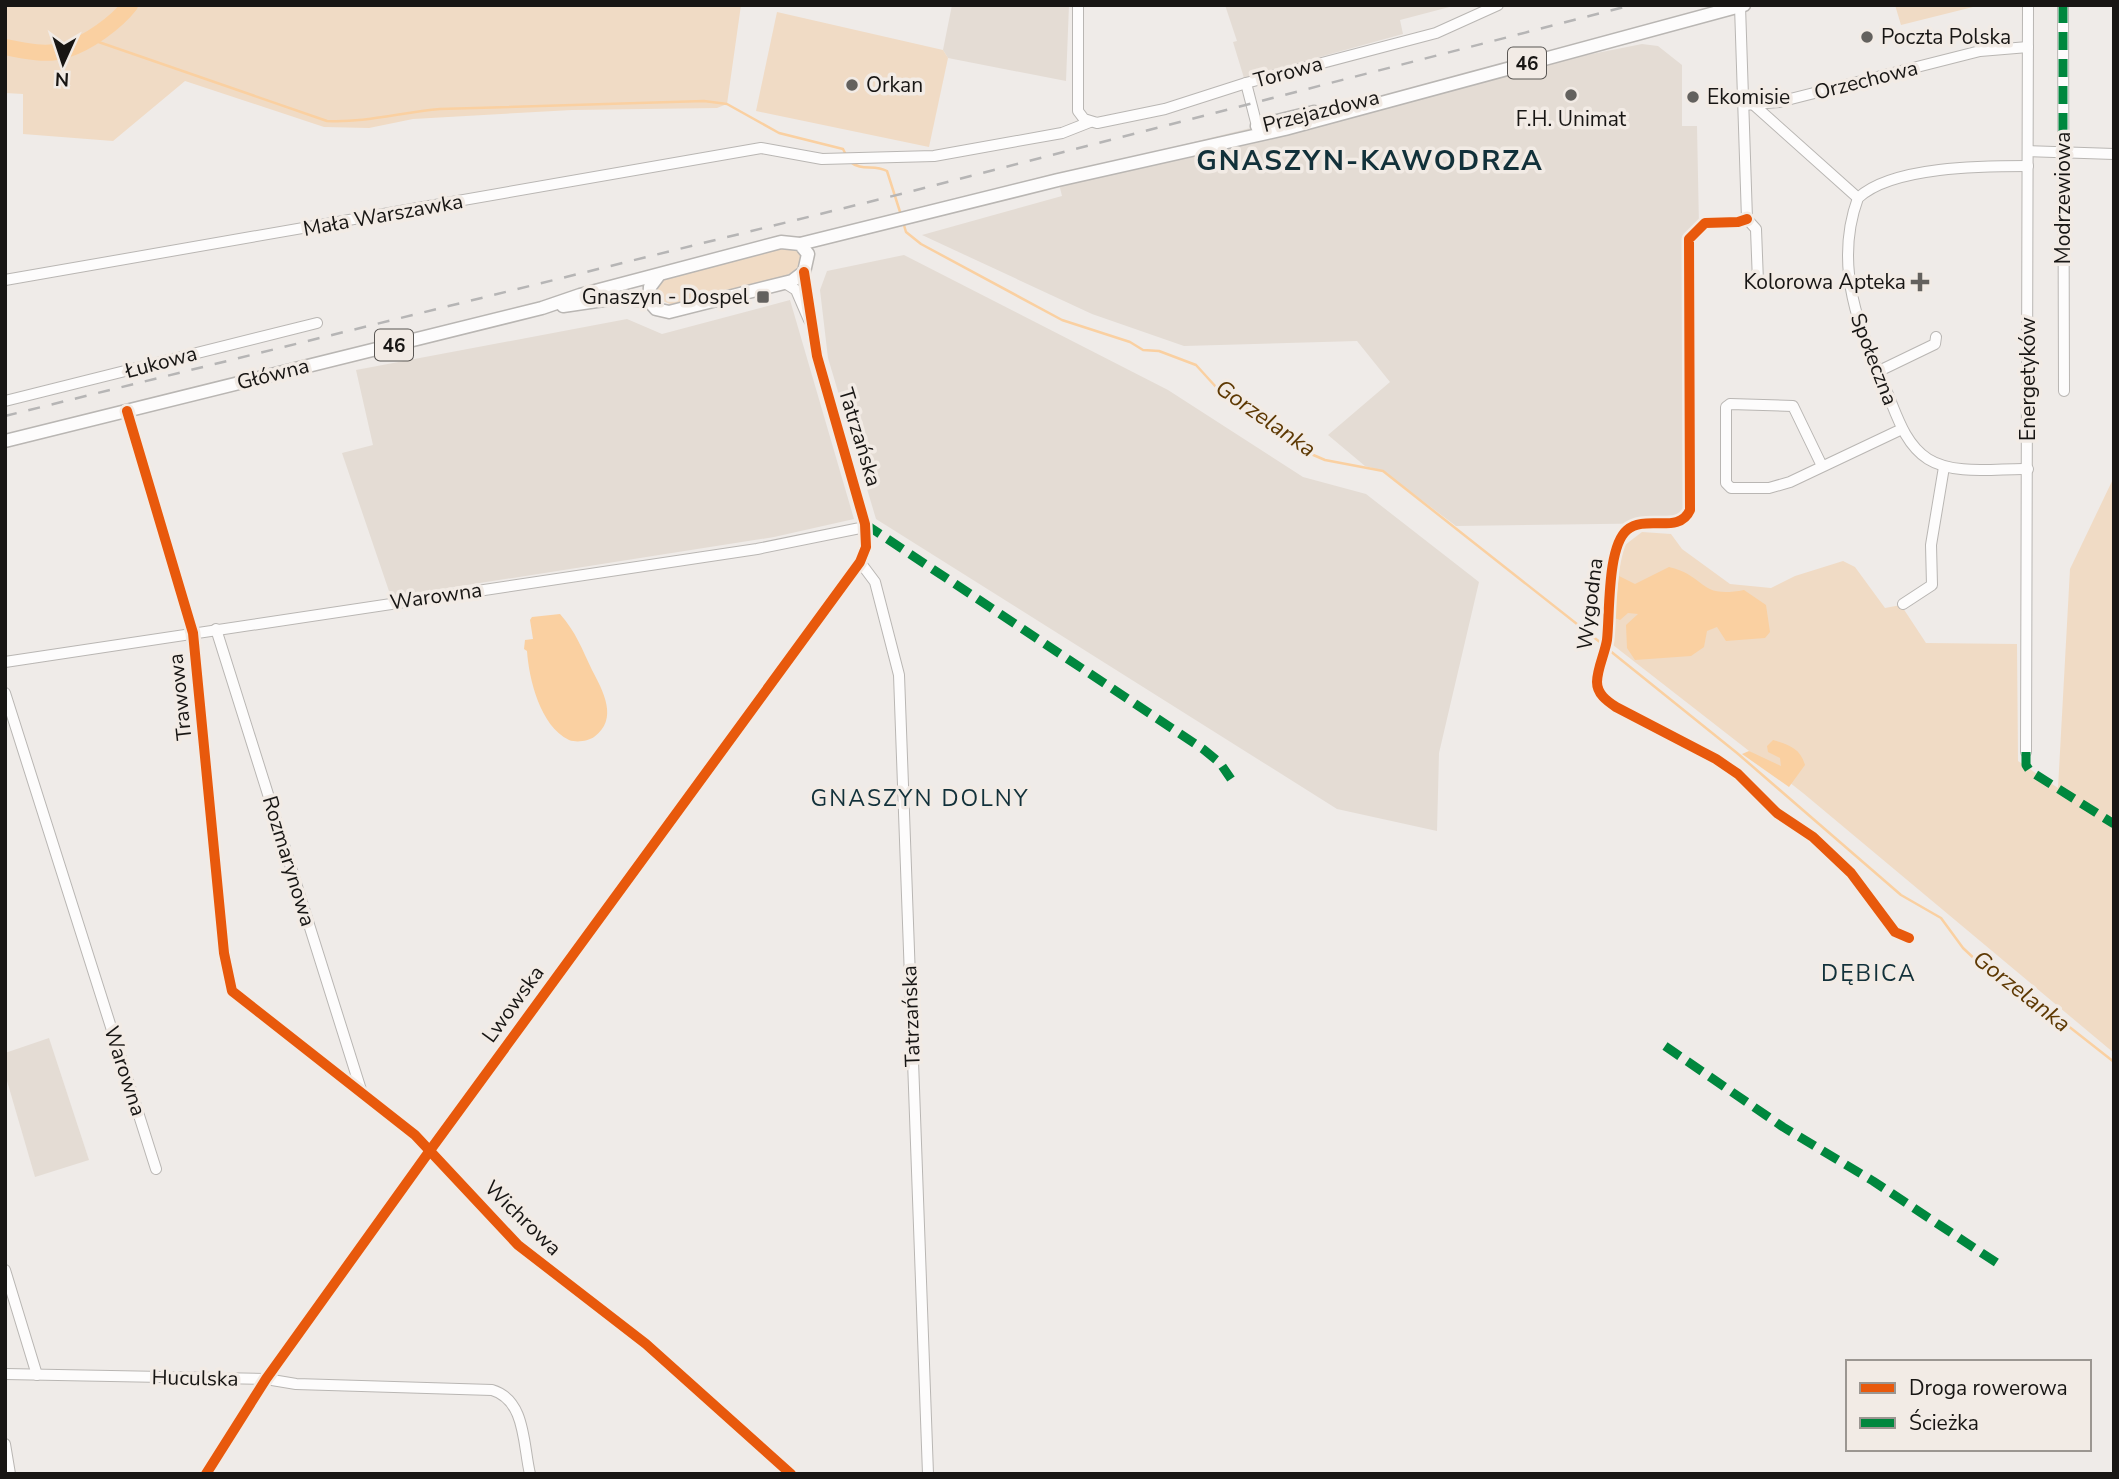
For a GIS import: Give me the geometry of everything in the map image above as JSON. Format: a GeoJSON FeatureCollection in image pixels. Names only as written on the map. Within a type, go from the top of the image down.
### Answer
{"type":"FeatureCollection","features":[{"type":"Feature","properties":{"kind":"main road","name":"Przejazdowa"},"geometry":{"type":"LineString","coordinates":[[800,244],[1095,171],[1285,128],[1742,6]]}},
{"type":"Feature","properties":{"kind":"main road","name":"Przejazdowa"},"geometry":{"type":"LineString","coordinates":[[1095,171],[1157,151],[1372,97],[1427,88]]}},
{"type":"Feature","properties":{"kind":"main road","name":"Przejazdowa"},"geometry":{"type":"LineString","coordinates":[[808,259],[833,243],[879,224]]}},
{"type":"Feature","properties":{"kind":"main road","name":"46"},"geometry":{"type":"LineString","coordinates":[[659,275],[781,242],[800,244]]}},
{"type":"Feature","properties":{"kind":"main road"},"geometry":{"type":"LineString","coordinates":[[800,244],[808,259],[804,272]]}},
{"type":"Feature","properties":{"kind":"main road","name":"46"},"geometry":{"type":"LineString","coordinates":[[649,301],[656,309],[669,312],[785,283],[804,272]]}},
{"type":"Feature","properties":{"kind":"main road"},"geometry":{"type":"LineString","coordinates":[[649,301],[650,287],[659,275]]}},
{"type":"Feature","properties":{"kind":"main road","name":"Główna"},"geometry":{"type":"LineString","coordinates":[[5,441],[542,308],[580,295],[659,275]]}},
{"type":"Feature","properties":{"kind":"main road","name":"Główna"},"geometry":{"type":"LineString","coordinates":[[542,308],[617,298],[649,301]]}},
{"type":"Feature","properties":{"kind":"street"},"geometry":{"type":"LineString","coordinates":[[1078,5],[1078,111],[1090,122]]}},
{"type":"Feature","properties":{"kind":"street","name":"Torowa"},"geometry":{"type":"LineString","coordinates":[[761,148],[804,158],[934,156],[1062,133],[1090,122],[1154,111],[1246,83],[1436,33],[1498,5]]}},
{"type":"Feature","properties":{"kind":"street","name":"Energetyków"},"geometry":{"type":"LineString","coordinates":[[2026,752],[2028,5]]}},
{"type":"Feature","properties":{"kind":"street","name":"Modrzewiowa"},"geometry":{"type":"LineString","coordinates":[[2063,5],[2064,391]]}},
{"type":"Feature","properties":{"kind":"street"},"geometry":{"type":"LineString","coordinates":[[1742,6],[1749,105],[1747,219],[1756,229],[1758,282]]}},
{"type":"Feature","properties":{"kind":"street","name":"Orzechowa"},"geometry":{"type":"LineString","coordinates":[[1749,105],[1803,96],[1980,51],[2028,47]]}},
{"type":"Feature","properties":{"kind":"street"},"geometry":{"type":"LineString","coordinates":[[1246,83],[1257,126]]}},
{"type":"Feature","properties":{"kind":"street"},"geometry":{"type":"LineString","coordinates":[[1749,105],[1858,198],[1877,186],[1939,169],[2028,166]]}},
{"type":"Feature","properties":{"kind":"street","name":"Mała Warszawka"},"geometry":{"type":"LineString","coordinates":[[5,280],[761,148]]}},
{"type":"Feature","properties":{"kind":"street"},"geometry":{"type":"LineString","coordinates":[[2028,151],[2114,153]]}},
{"type":"Feature","properties":{"kind":"street","name":"Społeczna"},"geometry":{"type":"LineString","coordinates":[[1858,198],[1850,223],[1850,286],[1858,327],[1902,429],[1918,451],[1944,467]]}},
{"type":"Feature","properties":{"kind":"street","name":"Wygodna"},"geometry":{"type":"LineString","coordinates":[[1747,219],[1738,222],[1705,223],[1694,232],[1687,246],[1690,510],[1686,518],[1676,523],[1641,523],[1630,527],[1617,543],[1607,640],[1597,681],[1603,697],[1616,707],[1716,759],[1738,774],[1777,813],[1813,837],[1851,873],[1895,932],[1909,938]]}},
{"type":"Feature","properties":{"kind":"street","name":"Tatrzańska"},"geometry":{"type":"LineString","coordinates":[[804,272],[811,301],[811,324]]}},
{"type":"Feature","properties":{"kind":"street","name":"Tatrzańska"},"geometry":{"type":"LineString","coordinates":[[785,283],[800,295],[811,324],[817,356],[865,527],[866,547],[860,562],[875,582],[899,675],[928,1474]]}},
{"type":"Feature","properties":{"kind":"street","name":"Łukowa"},"geometry":{"type":"LineString","coordinates":[[5,401],[317,323]]}},
{"type":"Feature","properties":{"kind":"street"},"geometry":{"type":"LineString","coordinates":[[1877,372],[1935,344],[1936,337]]}},
{"type":"Feature","properties":{"kind":"street"},"geometry":{"type":"LineString","coordinates":[[1822,466],[1793,406],[1730,404],[1727,407],[1727,487],[1769,488],[1822,466],[1902,429]]}},
{"type":"Feature","properties":{"kind":"street","name":"Trawowa"},"geometry":{"type":"LineString","coordinates":[[127,411],[193,633],[224,953],[231,988]]}},
{"type":"Feature","properties":{"kind":"street"},"geometry":{"type":"LineString","coordinates":[[1903,604],[1932,585],[1931,545],[1944,467],[2028,469]]}},
{"type":"Feature","properties":{"kind":"street","name":"Warowna"},"geometry":{"type":"LineString","coordinates":[[5,662],[757,549],[865,527]]}},
{"type":"Feature","properties":{"kind":"street","name":"Lwowska"},"geometry":{"type":"LineString","coordinates":[[206,1474],[266,1379],[430,1149],[860,562]]}},
{"type":"Feature","properties":{"kind":"street","name":"Rozmarynowa"},"geometry":{"type":"LineString","coordinates":[[216,629],[362,1093]]}},
{"type":"Feature","properties":{"kind":"street","name":"Warowna"},"geometry":{"type":"LineString","coordinates":[[5,693],[156,1169]]}},
{"type":"Feature","properties":{"kind":"street","name":"Wichrowa"},"geometry":{"type":"LineString","coordinates":[[231,988],[236,997],[362,1093],[430,1149],[518,1245],[646,1344],[791,1474]]}},
{"type":"Feature","properties":{"kind":"street"},"geometry":{"type":"LineString","coordinates":[[5,1270],[37,1375]]}},
{"type":"Feature","properties":{"kind":"street","name":"Huculska"},"geometry":{"type":"LineString","coordinates":[[5,1374],[266,1379],[296,1384],[455,1387],[492,1391],[508,1397],[516,1408],[530,1474]]}},
{"type":"Feature","properties":{"kind":"street"},"geometry":{"type":"LineString","coordinates":[[5,1444],[10,1474]]}},
{"type":"Feature","properties":{"kind":"shaded area"},"geometry":{"type":"Polygon","coordinates":[[[5,5],[741,5],[727,104],[717,108],[572,110],[413,119],[369,128],[324,127],[185,81],[113,141],[23,134],[23,94],[5,93],[5,5]]]}},
{"type":"Feature","properties":{"kind":"shaded area"},"geometry":{"type":"Polygon","coordinates":[[[952,5],[1069,5],[1066,81],[948,58],[943,50],[952,5]]]}},
{"type":"Feature","properties":{"kind":"shaded area"},"geometry":{"type":"Polygon","coordinates":[[[1225,5],[1457,5],[1400,20],[1403,34],[1244,78],[1233,42],[1237,41],[1225,5]]]}},
{"type":"Feature","properties":{"kind":"shaded area"},"geometry":{"type":"Polygon","coordinates":[[[1895,5],[1981,5],[1901,25],[1895,5]]]}},
{"type":"Feature","properties":{"kind":"shaded area","name":"Orkan"},"geometry":{"type":"Polygon","coordinates":[[[777,12],[943,50],[948,58],[929,147],[756,111],[777,12]]]}},
{"type":"Feature","properties":{"kind":"shaded area"},"geometry":{"type":"Polygon","coordinates":[[[1642,44],[1658,46],[1682,65],[1682,126],[1697,126],[1699,227],[1689,239],[1690,510],[1676,523],[1456,526],[1383,471],[1365,466],[1328,435],[1390,382],[1357,341],[1184,346],[1092,314],[922,235],[1062,196],[1058,180],[1157,151],[1372,98],[1642,44]]]}},
{"type":"Feature","properties":{"kind":"shaded area"},"geometry":{"type":"Polygon","coordinates":[[[780,246],[800,251],[801,257],[796,269],[780,278],[677,307],[653,297],[655,288],[666,278],[780,246]]]}},
{"type":"Feature","properties":{"kind":"shaded area"},"geometry":{"type":"Polygon","coordinates":[[[904,255],[1168,390],[1303,477],[1366,494],[1479,582],[1439,753],[1437,831],[1337,809],[876,519],[828,358],[820,290],[827,271],[904,255]]]}},
{"type":"Feature","properties":{"kind":"shaded area"},"geometry":{"type":"Polygon","coordinates":[[[790,300],[854,519],[774,537],[391,597],[342,453],[373,445],[356,370],[627,319],[662,334],[790,300]]]}},
{"type":"Feature","properties":{"kind":"shaded area"},"geometry":{"type":"Polygon","coordinates":[[[2114,477],[2114,1053],[1803,793],[1613,645],[1621,548],[1642,532],[1671,534],[1682,549],[1730,584],[1771,588],[1795,576],[1843,561],[1855,567],[1885,608],[1901,605],[1926,643],[2017,644],[2018,761],[2058,788],[2070,569],[2114,477]]]}},
{"type":"Feature","properties":{"kind":"shaded area"},"geometry":{"type":"Polygon","coordinates":[[[1669,567],[1681,571],[1710,589],[1729,592],[1744,590],[1766,605],[1770,632],[1765,638],[1726,641],[1717,627],[1707,631],[1704,647],[1691,656],[1635,660],[1627,648],[1626,625],[1638,614],[1628,613],[1620,620],[1614,618],[1619,576],[1635,584],[1669,567]]]}},
{"type":"Feature","properties":{"kind":"shaded area"},"geometry":{"type":"Polygon","coordinates":[[[560,614],[578,641],[604,696],[606,722],[602,730],[589,740],[569,740],[550,724],[538,701],[530,675],[527,651],[524,649],[525,640],[533,639],[530,620],[532,617],[560,614]]]}},
{"type":"Feature","properties":{"kind":"shaded area"},"geometry":{"type":"Polygon","coordinates":[[[1773,740],[1797,751],[1803,759],[1805,765],[1789,787],[1742,754],[1749,751],[1781,766],[1780,758],[1768,752],[1767,746],[1773,740]]]}},
{"type":"Feature","properties":{"kind":"shaded area"},"geometry":{"type":"Polygon","coordinates":[[[49,1038],[89,1160],[35,1177],[5,1074],[5,1053],[49,1038]]]}},
{"type":"Feature","properties":{"kind":"waterway"},"geometry":{"type":"LineString","coordinates":[[5,47],[43,53],[66,50],[101,32],[130,5]]}},
{"type":"Feature","properties":{"kind":"waterway"},"geometry":{"type":"LineString","coordinates":[[87,38],[327,121],[440,109],[704,101],[727,104],[779,133],[843,149],[846,155]]}},
{"type":"Feature","properties":{"kind":"waterway"},"geometry":{"type":"LineString","coordinates":[[849,161],[858,166],[887,171],[901,215]]}},
{"type":"Feature","properties":{"kind":"waterway","name":"Gorzelanka"},"geometry":{"type":"LineString","coordinates":[[903,222],[906,232],[921,244],[1062,320],[1130,342],[1143,350],[1159,351],[1196,365],[1216,387],[1311,454],[1325,460],[1383,471],[1601,643]]}},
{"type":"Feature","properties":{"kind":"waterway","name":"Gorzelanka"},"geometry":{"type":"LineString","coordinates":[[1609,650],[1737,753],[1901,895],[1941,918],[1963,948],[1979,963],[1997,970],[2114,1062]]}},
{"type":"Feature","properties":{"kind":"railway"},"geometry":{"type":"LineString","coordinates":[[5,416],[909,192],[1632,5]]}},
{"type":"Feature","properties":{"kind":"marked path"},"geometry":{"type":"LineString","coordinates":[[2063,5],[2063,152]]}},
{"type":"Feature","properties":{"kind":"marked path"},"geometry":{"type":"LineString","coordinates":[[865,524],[1203,749],[1220,763],[1231,779]]}},
{"type":"Feature","properties":{"kind":"marked path"},"geometry":{"type":"LineString","coordinates":[[2026,752],[2026,765],[2030,771],[2114,824]]}},
{"type":"Feature","properties":{"kind":"marked path"},"geometry":{"type":"LineString","coordinates":[[1665,1046],[1783,1127],[1873,1181],[2000,1265]]}},
{"type":"Feature","properties":{"kind":"cycle path"},"geometry":{"type":"LineString","coordinates":[[1747,219],[1738,222],[1705,223],[1689,239],[1690,510],[1678,521],[1635,526],[1627,530],[1621,538],[1613,565],[1607,640],[1597,686],[1603,697],[1616,707],[1716,759],[1738,774],[1777,813],[1813,837],[1851,873],[1895,932],[1909,938]]}},
{"type":"Feature","properties":{"kind":"cycle path"},"geometry":{"type":"LineString","coordinates":[[206,1474],[266,1379],[860,562],[866,547],[865,524],[817,356],[804,272]]}},
{"type":"Feature","properties":{"kind":"cycle path"},"geometry":{"type":"LineString","coordinates":[[127,411],[193,633],[224,953],[232,991],[415,1135],[518,1245],[646,1344],[791,1474]]}},
{"type":"Feature","properties":{"kind":"place","name":"Poczta Polska"},"geometry":{"type":"Point","coordinates":[1867,37]}},
{"type":"Feature","properties":{"kind":"place","name":"Orkan"},"geometry":{"type":"Point","coordinates":[852,85]}},
{"type":"Feature","properties":{"kind":"place","name":"F.H. Unimat"},"geometry":{"type":"Point","coordinates":[1571,95]}},
{"type":"Feature","properties":{"kind":"place","name":"Ekomisie"},"geometry":{"type":"Point","coordinates":[1693,97]}},
{"type":"Feature","properties":{"kind":"place","name":"Kolorowa Apteka"},"geometry":{"type":"Point","coordinates":[1920,282]}},
{"type":"Feature","properties":{"kind":"place","name":"Gnaszyn - Dospel"},"geometry":{"type":"Point","coordinates":[763,297]}},
{"type":"Feature","properties":{"kind":"district","name":"GNASZYN-KAWODRZA"},"geometry":{"type":"Point","coordinates":[1370,160]}},
{"type":"Feature","properties":{"kind":"district","name":"GNASZYN DOLNY"},"geometry":{"type":"Point","coordinates":[920,798]}},
{"type":"Feature","properties":{"kind":"district","name":"DĘBICA"},"geometry":{"type":"Point","coordinates":[1869,973]}}]}
